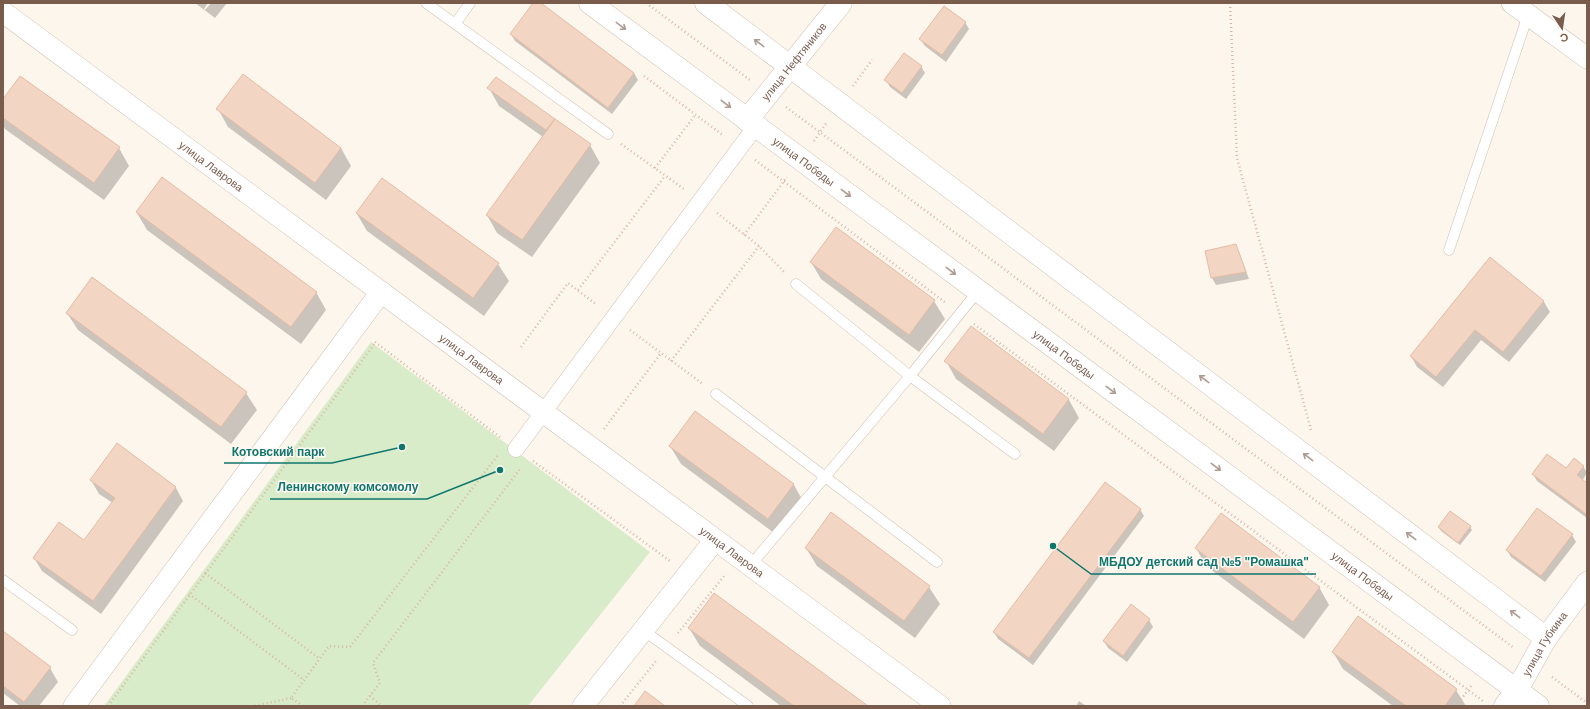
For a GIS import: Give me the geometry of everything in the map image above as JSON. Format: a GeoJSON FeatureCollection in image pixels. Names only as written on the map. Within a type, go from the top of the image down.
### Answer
{"type":"FeatureCollection","features":[{"type":"Feature","properties":{"kind":"street","name":"улица Победы"},"geometry":{"type":"LineString","coordinates":[[590,3],[1485,667],[1502,699],[1538,706]]}},
{"type":"Feature","properties":{"kind":"street"},"geometry":{"type":"LineString","coordinates":[[706,3],[1546,638]]}},
{"type":"Feature","properties":{"kind":"street","name":"улица Нефтяников"},"geometry":{"type":"LineString","coordinates":[[752,123],[768,94],[841,3]]}},
{"type":"Feature","properties":{"kind":"street"},"geometry":{"type":"LineString","coordinates":[[1520,9],[1587,58]]}},
{"type":"Feature","properties":{"kind":"street","name":"улица Лаврова"},"geometry":{"type":"LineString","coordinates":[[3,12],[591,447],[929,701]]}},
{"type":"Feature","properties":{"kind":"street"},"geometry":{"type":"LineString","coordinates":[[516,449],[740,148],[752,123]]}},
{"type":"Feature","properties":{"kind":"street"},"geometry":{"type":"LineString","coordinates":[[74,706],[381,292]]}},
{"type":"Feature","properties":{"kind":"street"},"geometry":{"type":"LineString","coordinates":[[583,706],[715,540]]}},
{"type":"Feature","properties":{"kind":"street","name":"улица Губкина"},"geometry":{"type":"LineString","coordinates":[[1502,699],[1533,662],[1546,638],[1587,583]]}},
{"type":"Feature","properties":{"kind":"lane"},"geometry":{"type":"LineString","coordinates":[[426,3],[608,134]]}},
{"type":"Feature","properties":{"kind":"lane"},"geometry":{"type":"LineString","coordinates":[[455,24],[470,3]]}},
{"type":"Feature","properties":{"kind":"lane"},"geometry":{"type":"LineString","coordinates":[[1449,250],[1520,9]]}},
{"type":"Feature","properties":{"kind":"lane"},"geometry":{"type":"LineString","coordinates":[[796,284],[910,376],[1015,454]]}},
{"type":"Feature","properties":{"kind":"lane"},"geometry":{"type":"LineString","coordinates":[[745,562],[825,477],[910,376],[978,291]]}},
{"type":"Feature","properties":{"kind":"lane"},"geometry":{"type":"LineString","coordinates":[[716,394],[937,562]]}},
{"type":"Feature","properties":{"kind":"lane"},"geometry":{"type":"LineString","coordinates":[[3,580],[72,630]]}},
{"type":"Feature","properties":{"kind":"lane"},"geometry":{"type":"LineString","coordinates":[[643,630],[748,706]]}},
{"type":"Feature","properties":{"kind":"path"},"geometry":{"type":"LineString","coordinates":[[646,3],[1587,703]]}},
{"type":"Feature","properties":{"kind":"path"},"geometry":{"type":"LineString","coordinates":[[1230,3],[1237,158],[1313,434]]}},
{"type":"Feature","properties":{"kind":"path"},"geometry":{"type":"LineString","coordinates":[[644,76],[960,314],[1468,690],[1502,699]]}},
{"type":"Feature","properties":{"kind":"path"},"geometry":{"type":"LineString","coordinates":[[655,168],[696,114]]}},
{"type":"Feature","properties":{"kind":"path"},"geometry":{"type":"LineString","coordinates":[[578,290],[665,176]]}},
{"type":"Feature","properties":{"kind":"path"},"geometry":{"type":"LineString","coordinates":[[671,361],[759,246]]}},
{"type":"Feature","properties":{"kind":"path"},"geometry":{"type":"LineString","coordinates":[[521,347],[568,283],[716,394]]}},
{"type":"Feature","properties":{"kind":"path"},"geometry":{"type":"LineString","coordinates":[[108,706],[375,342]]}},
{"type":"Feature","properties":{"kind":"path"},"geometry":{"type":"LineString","coordinates":[[591,447],[661,353]]}},
{"type":"Feature","properties":{"kind":"path"},"geometry":{"type":"LineString","coordinates":[[255,706],[291,698],[329,646],[350,647],[498,455]]}},
{"type":"Feature","properties":{"kind":"path"},"geometry":{"type":"LineString","coordinates":[[362,706],[380,683],[373,663],[524,464]]}},
{"type":"Feature","properties":{"kind":"path"},"geometry":{"type":"LineString","coordinates":[[184,557],[320,659]]}},
{"type":"Feature","properties":{"kind":"path"},"geometry":{"type":"LineString","coordinates":[[620,706],[666,647],[745,562]]}},
{"type":"Feature","properties":{"kind":"path"},"geometry":{"type":"LineString","coordinates":[[168,578],[304,680]]}},
{"type":"Feature","properties":{"kind":"path"},"geometry":{"type":"LineString","coordinates":[[1504,641],[1521,619]]}},
{"type":"Feature","properties":{"kind":"path"},"geometry":{"type":"LineString","coordinates":[[1456,706],[1485,667]]}},
{"type":"Feature","properties":{"kind":"path"},"geometry":{"type":"LineString","coordinates":[[370,696],[382,706]]}},
{"type":"Feature","properties":{"kind":"path"},"geometry":{"type":"LineString","coordinates":[[291,698],[303,706]]}},
{"type":"Feature","properties":{"kind":"green space"},"geometry":{"type":"Polygon","coordinates":[[[371,342],[650,552],[528,706],[104,706],[371,342]]]}},
{"type":"Feature","properties":{"kind":"building"},"geometry":{"type":"Polygon","coordinates":[[[533,3],[541,3],[634,73],[608,108],[510,34],[533,3]]]}},
{"type":"Feature","properties":{"kind":"building"},"geometry":{"type":"Polygon","coordinates":[[[944,6],[966,22],[942,55],[919,39],[944,6]]]}},
{"type":"Feature","properties":{"kind":"building"},"geometry":{"type":"Polygon","coordinates":[[[904,53],[922,66],[902,93],[884,80],[904,53]]]}},
{"type":"Feature","properties":{"kind":"building"},"geometry":{"type":"Polygon","coordinates":[[[243,74],[341,148],[315,183],[216,109],[243,74]]]}},
{"type":"Feature","properties":{"kind":"building"},"geometry":{"type":"Polygon","coordinates":[[[20,76],[120,147],[94,183],[3,118],[3,99],[20,76]]]}},
{"type":"Feature","properties":{"kind":"building"},"geometry":{"type":"Polygon","coordinates":[[[496,77],[555,119],[546,130],[487,88],[496,77]]]}},
{"type":"Feature","properties":{"kind":"building"},"geometry":{"type":"Polygon","coordinates":[[[555,119],[591,144],[522,240],[486,215],[555,119]]]}},
{"type":"Feature","properties":{"kind":"building"},"geometry":{"type":"Polygon","coordinates":[[[162,177],[317,292],[291,327],[136,212],[162,177]]]}},
{"type":"Feature","properties":{"kind":"building"},"geometry":{"type":"Polygon","coordinates":[[[382,178],[499,263],[473,298],[356,213],[382,178]]]}},
{"type":"Feature","properties":{"kind":"building"},"geometry":{"type":"Polygon","coordinates":[[[836,227],[935,300],[909,335],[810,262],[836,227]]]}},
{"type":"Feature","properties":{"kind":"building"},"geometry":{"type":"Polygon","coordinates":[[[1236,244],[1246,272],[1211,278],[1205,251],[1236,244]]]}},
{"type":"Feature","properties":{"kind":"building"},"geometry":{"type":"Polygon","coordinates":[[[1490,257],[1544,301],[1503,352],[1475,330],[1436,377],[1410,356],[1490,257]]]}},
{"type":"Feature","properties":{"kind":"building"},"geometry":{"type":"Polygon","coordinates":[[[92,277],[247,392],[221,427],[66,313],[92,277]]]}},
{"type":"Feature","properties":{"kind":"building"},"geometry":{"type":"Polygon","coordinates":[[[971,326],[1069,399],[1043,434],[944,361],[971,326]]]}},
{"type":"Feature","properties":{"kind":"building"},"geometry":{"type":"Polygon","coordinates":[[[695,411],[794,484],[768,519],[669,446],[695,411]]]}},
{"type":"Feature","properties":{"kind":"building"},"geometry":{"type":"Polygon","coordinates":[[[117,443],[176,487],[93,601],[33,558],[59,522],[84,540],[115,498],[90,480],[117,443]]]}},
{"type":"Feature","properties":{"kind":"building"},"geometry":{"type":"Polygon","coordinates":[[[1547,454],[1566,468],[1574,458],[1584,466],[1577,475],[1587,483],[1586,514],[1532,474],[1547,454]]]}},
{"type":"Feature","properties":{"kind":"building"},"geometry":{"type":"Polygon","coordinates":[[[1105,482],[1141,509],[1029,658],[993,632],[1105,482]]]}},
{"type":"Feature","properties":{"kind":"building"},"geometry":{"type":"Polygon","coordinates":[[[1537,508],[1573,534],[1541,576],[1506,550],[1537,508]]]}},
{"type":"Feature","properties":{"kind":"building"},"geometry":{"type":"Polygon","coordinates":[[[1450,511],[1471,526],[1458,543],[1438,527],[1450,511]]]}},
{"type":"Feature","properties":{"kind":"building"},"geometry":{"type":"Polygon","coordinates":[[[831,512],[930,586],[904,621],[805,548],[831,512]]]}},
{"type":"Feature","properties":{"kind":"building"},"geometry":{"type":"Polygon","coordinates":[[[1221,513],[1320,587],[1293,622],[1195,548],[1221,513]]]}},
{"type":"Feature","properties":{"kind":"building"},"geometry":{"type":"Polygon","coordinates":[[[714,593],[868,706],[794,706],[688,628],[714,593]]]}},
{"type":"Feature","properties":{"kind":"building"},"geometry":{"type":"Polygon","coordinates":[[[1131,604],[1150,619],[1123,656],[1103,641],[1131,604]]]}},
{"type":"Feature","properties":{"kind":"building"},"geometry":{"type":"Polygon","coordinates":[[[1358,616],[1457,689],[1445,706],[1406,706],[1332,652],[1358,616]]]}},
{"type":"Feature","properties":{"kind":"building"},"geometry":{"type":"Polygon","coordinates":[[[3,631],[51,667],[24,702],[3,686],[3,631]]]}},
{"type":"Feature","properties":{"kind":"building"},"geometry":{"type":"Polygon","coordinates":[[[645,691],[665,706],[634,706],[645,691]]]}},
{"type":"Feature","properties":{"kind":"place","name":"Котовский парк"},"geometry":{"type":"Point","coordinates":[402,447]}},
{"type":"Feature","properties":{"kind":"place","name":"Ленинскому комсомолу"},"geometry":{"type":"Point","coordinates":[500,470]}},
{"type":"Feature","properties":{"kind":"place","name":"МБДОУ детский сад №5 \"Ромашка\""},"geometry":{"type":"Point","coordinates":[1053,546]}}]}
